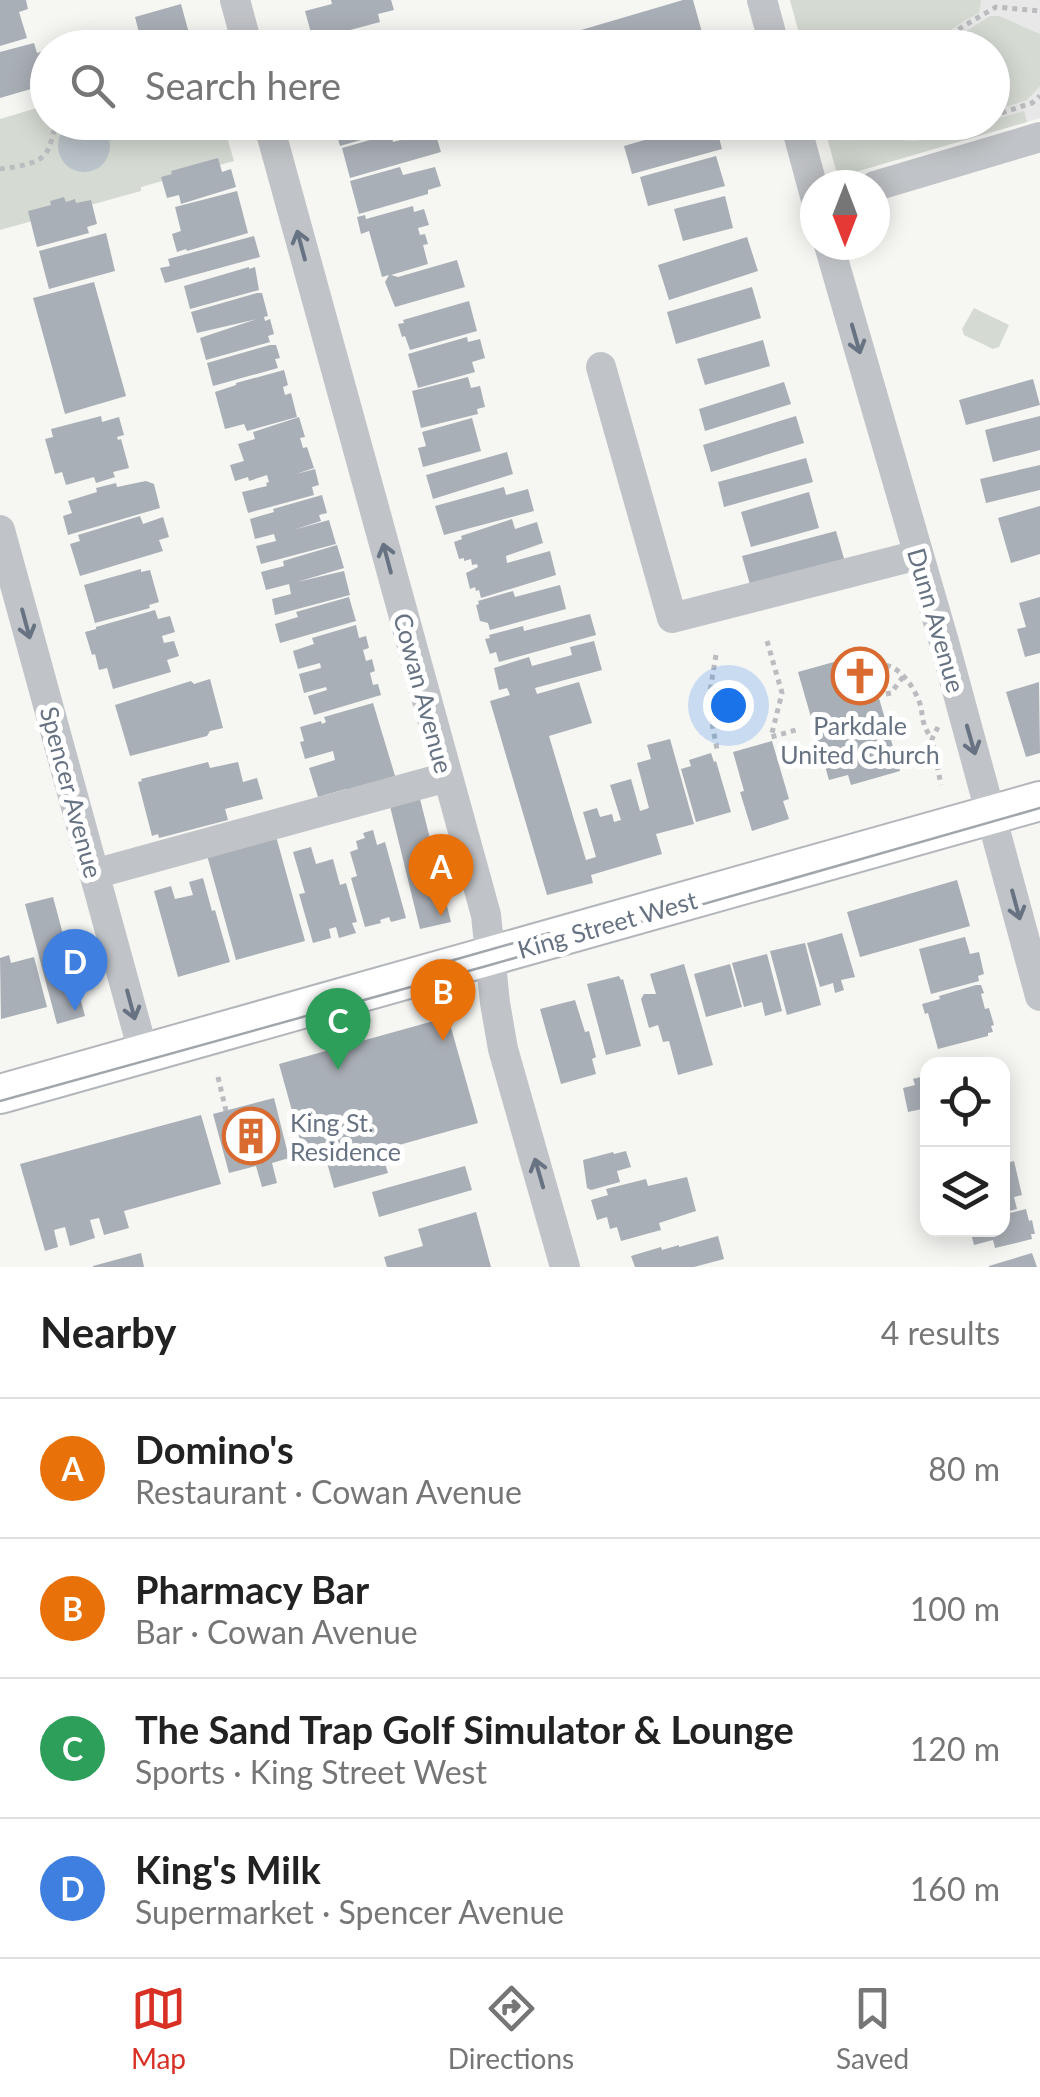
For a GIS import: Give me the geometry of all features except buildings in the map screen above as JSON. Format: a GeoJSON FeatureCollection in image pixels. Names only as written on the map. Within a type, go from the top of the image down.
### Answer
{"type":"FeatureCollection","features":[{"type":"Feature","properties":{"kind":"main road","name":"King Street West"},"geometry":{"type":"LineString","coordinates":[[0,1094],[1040,801]]}},
{"type":"Feature","properties":{"kind":"street"},"geometry":{"type":"LineString","coordinates":[[234,0],[243,30]]}},
{"type":"Feature","properties":{"kind":"street"},"geometry":{"type":"LineString","coordinates":[[762,0],[770,30]]}},
{"type":"Feature","properties":{"kind":"street"},"geometry":{"type":"LineString","coordinates":[[890,182],[1040,137]]}},
{"type":"Feature","properties":{"kind":"street","name":"Cowan Avenue"},"geometry":{"type":"LineString","coordinates":[[273,140],[486,915],[504,1048],[565,1267]]}},
{"type":"Feature","properties":{"kind":"street"},"geometry":{"type":"LineString","coordinates":[[800,140],[808,170]]}},
{"type":"Feature","properties":{"kind":"street","name":"Dunn Avenue"},"geometry":{"type":"LineString","coordinates":[[833,260],[1040,996]]}},
{"type":"Feature","properties":{"kind":"street"},"geometry":{"type":"LineString","coordinates":[[601,367],[672,618],[918,555]]}},
{"type":"Feature","properties":{"kind":"street","name":"Spencer Avenue"},"geometry":{"type":"LineString","coordinates":[[0,530],[144,1055]]}},
{"type":"Feature","properties":{"kind":"street"},"geometry":{"type":"LineString","coordinates":[[94,874],[447,777]]}},
{"type":"Feature","properties":{"kind":"path"},"geometry":{"type":"LineString","coordinates":[[988,0],[991,10]]}},
{"type":"Feature","properties":{"kind":"path"},"geometry":{"type":"LineString","coordinates":[[958,30],[996,7],[1040,11]]}},
{"type":"Feature","properties":{"kind":"path"},"geometry":{"type":"LineString","coordinates":[[1010,111],[1032,104],[1040,96]]}},
{"type":"Feature","properties":{"kind":"path"},"geometry":{"type":"LineString","coordinates":[[0,169],[42,157],[50,140]]}},
{"type":"Feature","properties":{"kind":"path"},"geometry":{"type":"LineString","coordinates":[[767,641],[782,692],[771,737],[796,730]]}},
{"type":"Feature","properties":{"kind":"path"},"geometry":{"type":"LineString","coordinates":[[716,655],[708,703],[717,749]]}},
{"type":"Feature","properties":{"kind":"path"},"geometry":{"type":"LineString","coordinates":[[876,666],[891,665],[912,687],[932,738],[941,785]]}},
{"type":"Feature","properties":{"kind":"path"},"geometry":{"type":"LineString","coordinates":[[886,694],[903,677]]}},
{"type":"Feature","properties":{"kind":"path"},"geometry":{"type":"LineString","coordinates":[[932,738],[939,725]]}},
{"type":"Feature","properties":{"kind":"path"},"geometry":{"type":"LineString","coordinates":[[218,1076],[226,1111]]}},
{"type":"Feature","properties":{"kind":"shaded area"},"geometry":{"type":"Polygon","coordinates":[[[790,0],[1040,0],[1040,118],[1010,127],[1010,30],[798,30],[790,0]]]}},
{"type":"Feature","properties":{"kind":"shaded area"},"geometry":{"type":"Polygon","coordinates":[[[790,0],[981,0],[979,13],[951,30],[798,30],[790,0]]]}},
{"type":"Feature","properties":{"kind":"shaded area"},"geometry":{"type":"Polygon","coordinates":[[[990,16],[999,16],[1040,34],[1040,86],[1027,100],[1010,106],[1010,30],[968,30],[990,16]]]}},
{"type":"Feature","properties":{"kind":"shaded area"},"geometry":{"type":"Polygon","coordinates":[[[30,110],[30,140],[228,140],[234,161],[0,230],[0,119],[30,110]]]}},
{"type":"Feature","properties":{"kind":"shaded area"},"geometry":{"type":"Polygon","coordinates":[[[1024,111],[1027,122],[1010,127],[1010,115],[1024,111]]]}},
{"type":"Feature","properties":{"kind":"shaded area"},"geometry":{"type":"Polygon","coordinates":[[[59,140],[109,140],[108,156],[94,170],[74,170],[60,156],[59,140]]]}},
{"type":"Feature","properties":{"kind":"shaded area"},"geometry":{"type":"Polygon","coordinates":[[[828,140],[965,140],[862,170],[836,170],[828,140]]]}},
{"type":"Feature","properties":{"kind":"shaded area"},"geometry":{"type":"Polygon","coordinates":[[[828,140],[965,140],[862,170],[836,170],[828,140]]]}},
{"type":"Feature","properties":{"kind":"shaded area"},"geometry":{"type":"Polygon","coordinates":[[[974,308],[1009,325],[999,347],[993,349],[964,335],[962,329],[974,308]]]}},
{"type":"Feature","properties":{"kind":"tram line"},"geometry":{"type":"LineString","coordinates":[[0,1101],[1040,808]]}},
{"type":"Feature","properties":{"kind":"tram line"},"geometry":{"type":"LineString","coordinates":[[429,967],[549,933]]}},
{"type":"Feature","properties":{"kind":"place","name":"Parkdale United Church"},"geometry":{"type":"Point","coordinates":[860,676]}},
{"type":"Feature","properties":{"kind":"place","name":"Domino's"},"geometry":{"type":"Point","coordinates":[441,916]}},
{"type":"Feature","properties":{"kind":"place","name":"King's Milk"},"geometry":{"type":"Point","coordinates":[75,1011]}},
{"type":"Feature","properties":{"kind":"place","name":"Pharmacy Bar"},"geometry":{"type":"Point","coordinates":[443,1041]}},
{"type":"Feature","properties":{"kind":"place","name":"The Sand Trap Golf Simulator & Lounge"},"geometry":{"type":"Point","coordinates":[338,1070]}},
{"type":"Feature","properties":{"kind":"place","name":"King St. Residence"},"geometry":{"type":"Point","coordinates":[251,1136]}}]}
